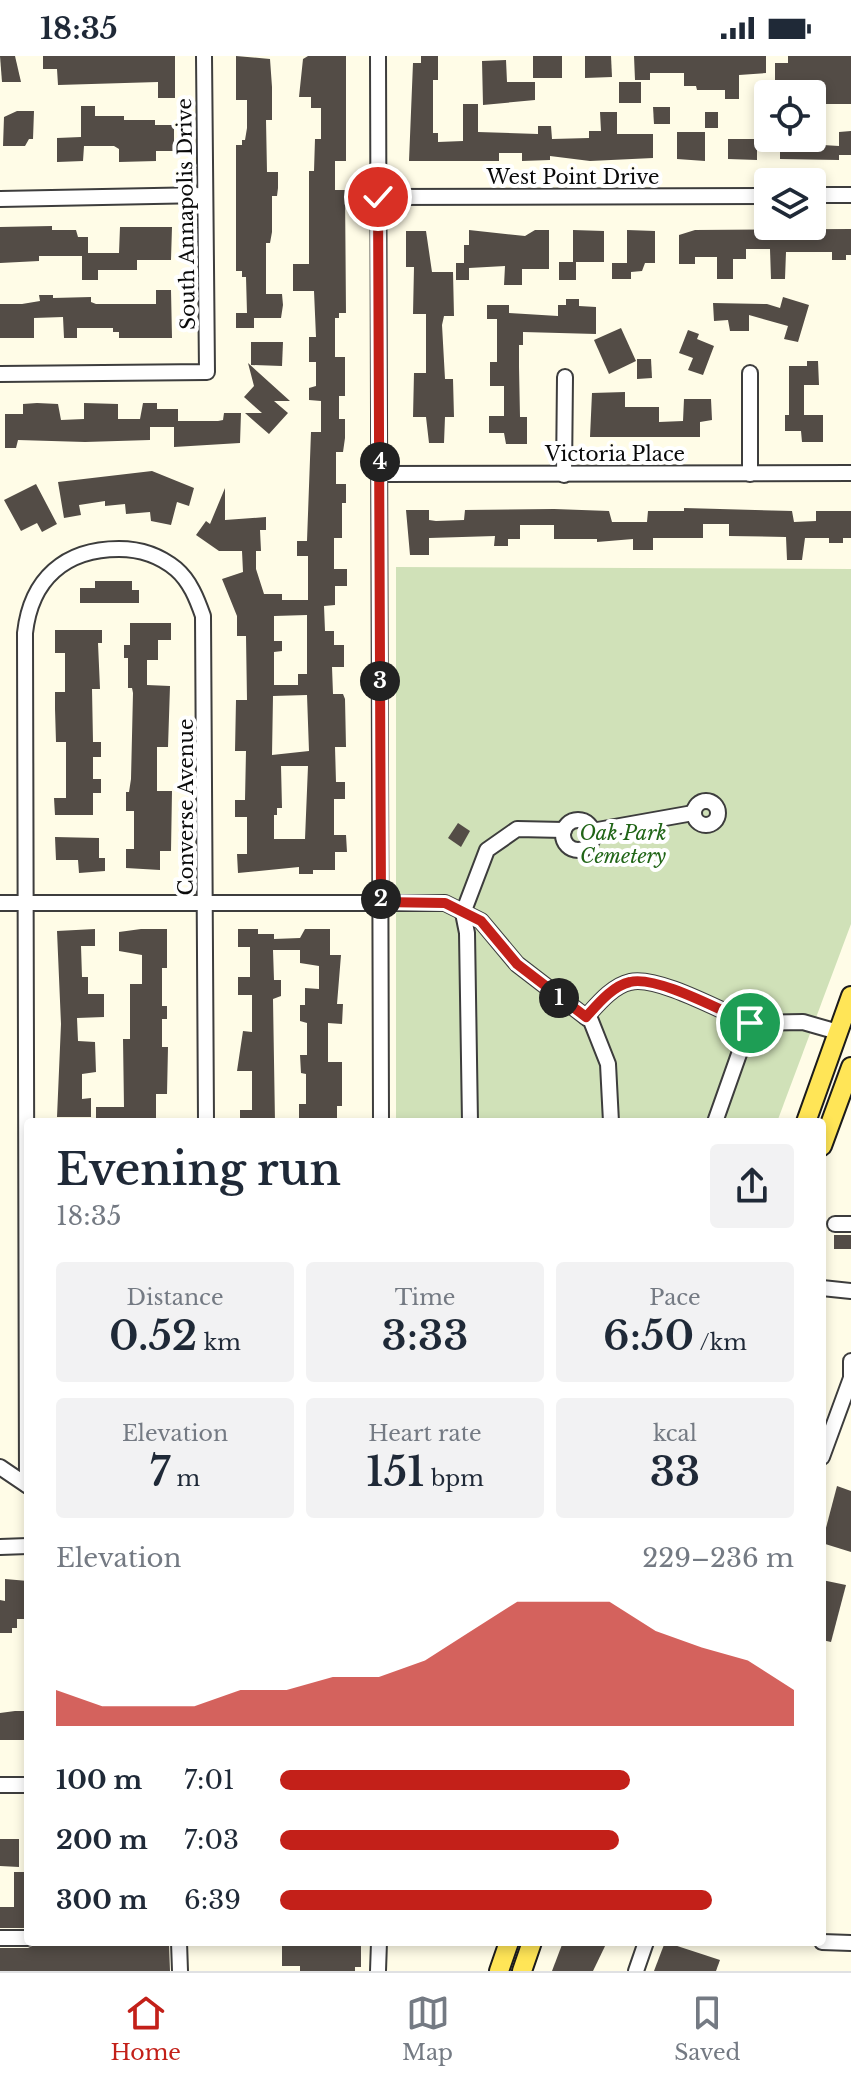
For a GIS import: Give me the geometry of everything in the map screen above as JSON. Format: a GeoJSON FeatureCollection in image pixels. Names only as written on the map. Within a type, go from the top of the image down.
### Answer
{"type":"FeatureCollection","features":[{"type":"Feature","properties":{"kind":"main road"},"geometry":{"type":"LineString","coordinates":[[807,1118],[851,996]]}},
{"type":"Feature","properties":{"kind":"main road"},"geometry":{"type":"LineString","coordinates":[[826,1135],[850,1072]]}},
{"type":"Feature","properties":{"kind":"main road"},"geometry":{"type":"LineString","coordinates":[[499,1971],[508,1946]]}},
{"type":"Feature","properties":{"kind":"main road"},"geometry":{"type":"LineString","coordinates":[[522,1971],[531,1946]]}},
{"type":"Feature","properties":{"kind":"street","name":"South Annapolis Drive"},"geometry":{"type":"LineString","coordinates":[[0,374],[207,372],[204,56]]}},
{"type":"Feature","properties":{"kind":"street"},"geometry":{"type":"LineString","coordinates":[[378,56],[381,1118]]}},
{"type":"Feature","properties":{"kind":"street"},"geometry":{"type":"LineString","coordinates":[[0,199],[205,195]]}},
{"type":"Feature","properties":{"kind":"street"},"geometry":{"type":"LineString","coordinates":[[826,195],[851,195]]}},
{"type":"Feature","properties":{"kind":"street","name":"West Point Drive"},"geometry":{"type":"LineString","coordinates":[[378,197],[754,196]]}},
{"type":"Feature","properties":{"kind":"street"},"geometry":{"type":"LineString","coordinates":[[750,373],[750,474]]}},
{"type":"Feature","properties":{"kind":"street"},"geometry":{"type":"LineString","coordinates":[[564,475],[565,377]]}},
{"type":"Feature","properties":{"kind":"street","name":"Victoria Place"},"geometry":{"type":"LineString","coordinates":[[380,474],[851,473]]}},
{"type":"Feature","properties":{"kind":"street","name":"Converse Avenue"},"geometry":{"type":"LineString","coordinates":[[26,903],[27,614],[42,582],[53,569],[81,553],[112,549],[146,552],[176,569],[196,598],[203,616],[206,1118]]}},
{"type":"Feature","properties":{"kind":"street"},"geometry":{"type":"LineString","coordinates":[[592,831],[693,813]]}},
{"type":"Feature","properties":{"kind":"street"},"geometry":{"type":"LineString","coordinates":[[573,820],[583,820],[592,831],[590,844],[582,850],[573,850],[565,844],[564,830],[573,820]]}},
{"type":"Feature","properties":{"kind":"street"},"geometry":{"type":"LineString","coordinates":[[470,1118],[467,933],[463,913],[487,850],[517,829],[564,830]]}},
{"type":"Feature","properties":{"kind":"street"},"geometry":{"type":"LineString","coordinates":[[0,903],[445,903],[481,921],[517,964],[591,1021],[608,1064],[611,1118]]}},
{"type":"Feature","properties":{"kind":"street"},"geometry":{"type":"LineString","coordinates":[[26,903],[27,1118]]}},
{"type":"Feature","properties":{"kind":"street"},"geometry":{"type":"LineString","coordinates":[[586,1017],[605,996],[630,982],[650,983],[750,1023],[803,1022],[838,1032]]}},
{"type":"Feature","properties":{"kind":"street"},"geometry":{"type":"LineString","coordinates":[[716,1118],[750,1023]]}},
{"type":"Feature","properties":{"kind":"street"},"geometry":{"type":"LineString","coordinates":[[835,1224],[851,1224]]}},
{"type":"Feature","properties":{"kind":"street"},"geometry":{"type":"LineString","coordinates":[[826,1288],[851,1291]]}},
{"type":"Feature","properties":{"kind":"street"},"geometry":{"type":"LineString","coordinates":[[826,1446],[851,1378],[851,1361]]}},
{"type":"Feature","properties":{"kind":"street"},"geometry":{"type":"LineString","coordinates":[[0,1467],[24,1482]]}},
{"type":"Feature","properties":{"kind":"street"},"geometry":{"type":"LineString","coordinates":[[0,1547],[24,1546]]}},
{"type":"Feature","properties":{"kind":"street"},"geometry":{"type":"LineString","coordinates":[[0,1785],[24,1785]]}},
{"type":"Feature","properties":{"kind":"street"},"geometry":{"type":"LineString","coordinates":[[0,1938],[24,1938]]}},
{"type":"Feature","properties":{"kind":"street"},"geometry":{"type":"LineString","coordinates":[[826,1942],[851,1943]]}},
{"type":"Feature","properties":{"kind":"street"},"geometry":{"type":"LineString","coordinates":[[179,1946],[180,1971]]}},
{"type":"Feature","properties":{"kind":"street"},"geometry":{"type":"LineString","coordinates":[[378,1971],[379,1946]]}},
{"type":"Feature","properties":{"kind":"street"},"geometry":{"type":"LineString","coordinates":[[636,1971],[645,1946]]}},
{"type":"Feature","properties":{"kind":"green space","name":"Oak Park Cemetery"},"geometry":{"type":"Polygon","coordinates":[[[396,567],[851,569],[851,924],[778,1118],[396,1118],[396,567]]]}},
{"type":"Feature","properties":{"kind":"building"},"geometry":{"type":"Polygon","coordinates":[[[0,56],[15,56],[21,82],[2,82],[0,56]]]}},
{"type":"Feature","properties":{"kind":"building"},"geometry":{"type":"Polygon","coordinates":[[[43,56],[175,56],[175,98],[158,98],[158,82],[58,85],[57,69],[43,69],[43,56]]]}},
{"type":"Feature","properties":{"kind":"building"},"geometry":{"type":"Polygon","coordinates":[[[236,56],[270,59],[272,120],[266,120],[267,172],[278,172],[277,196],[272,196],[272,232],[270,243],[266,243],[266,294],[282,294],[281,318],[254,318],[254,328],[236,328],[236,313],[247,313],[246,277],[242,277],[242,271],[236,271],[236,145],[242,145],[242,140],[245,140],[247,100],[236,100],[236,56]]]}},
{"type":"Feature","properties":{"kind":"building"},"geometry":{"type":"Polygon","coordinates":[[[308,56],[346,56],[346,161],[335,161],[335,190],[345,190],[346,313],[339,313],[339,318],[335,318],[335,357],[345,357],[345,396],[339,396],[339,419],[345,419],[345,438],[343,452],[336,452],[336,484],[346,484],[346,503],[342,503],[342,538],[334,538],[334,569],[347,569],[347,586],[335,586],[335,605],[324,606],[325,631],[334,631],[334,645],[344,645],[344,667],[332,667],[333,694],[343,694],[345,699],[346,747],[335,747],[336,782],[345,782],[345,799],[334,799],[334,835],[346,835],[347,852],[335,852],[335,870],[313,870],[313,874],[299,874],[299,867],[238,873],[237,854],[247,854],[247,817],[235,817],[235,800],[245,800],[246,751],[235,751],[236,700],[247,700],[246,636],[237,636],[237,616],[222,579],[243,572],[242,551],[219,551],[196,535],[206,521],[210,524],[225,488],[225,520],[266,517],[266,530],[260,530],[261,551],[256,551],[256,569],[264,594],[282,594],[282,600],[308,600],[308,556],[297,556],[297,541],[307,541],[311,432],[321,432],[321,401],[309,400],[309,388],[316,386],[316,362],[309,362],[309,337],[316,337],[314,291],[293,291],[293,264],[309,264],[309,171],[314,171],[315,139],[321,139],[321,108],[311,108],[311,97],[299,97],[303,59],[308,56]],[[307,615],[274,616],[274,641],[282,641],[282,651],[274,652],[274,685],[298,685],[298,674],[307,674],[307,615]],[[307,695],[273,696],[272,755],[309,751],[307,695]],[[281,766],[282,808],[277,808],[277,815],[274,815],[274,839],[305,839],[308,766],[281,766]]]}},
{"type":"Feature","properties":{"kind":"building"},"geometry":{"type":"Polygon","coordinates":[[[421,56],[438,56],[438,80],[433,80],[433,133],[438,133],[438,142],[463,141],[463,104],[478,104],[478,132],[538,134],[538,126],[551,126],[552,139],[589,138],[589,131],[601,131],[600,112],[617,112],[617,134],[653,134],[653,158],[590,161],[550,156],[550,160],[522,161],[522,153],[499,153],[499,161],[409,161],[413,63],[421,63],[421,56]]]}},
{"type":"Feature","properties":{"kind":"building"},"geometry":{"type":"Polygon","coordinates":[[[533,56],[562,56],[562,78],[533,78],[533,56]]]}},
{"type":"Feature","properties":{"kind":"building"},"geometry":{"type":"Polygon","coordinates":[[[585,56],[611,56],[612,77],[585,78],[585,56]]]}},
{"type":"Feature","properties":{"kind":"building"},"geometry":{"type":"Polygon","coordinates":[[[634,56],[766,56],[766,73],[739,75],[739,99],[725,99],[725,90],[697,90],[696,86],[684,86],[684,73],[650,73],[650,80],[635,80],[634,56]]]}},
{"type":"Feature","properties":{"kind":"building"},"geometry":{"type":"Polygon","coordinates":[[[788,56],[851,56],[851,104],[826,104],[826,80],[775,80],[775,63],[788,63],[788,56]]]}},
{"type":"Feature","properties":{"kind":"building"},"geometry":{"type":"Polygon","coordinates":[[[506,60],[507,82],[535,82],[535,100],[483,105],[482,61],[506,60]]]}},
{"type":"Feature","properties":{"kind":"building"},"geometry":{"type":"Polygon","coordinates":[[[619,82],[641,82],[641,103],[619,103],[619,82]]]}},
{"type":"Feature","properties":{"kind":"building"},"geometry":{"type":"Polygon","coordinates":[[[81,106],[95,106],[95,116],[124,116],[124,120],[155,120],[155,125],[174,125],[174,151],[156,151],[156,161],[119,162],[119,149],[114,146],[84,146],[83,161],[57,162],[57,138],[81,137],[81,106]]]}},
{"type":"Feature","properties":{"kind":"building"},"geometry":{"type":"Polygon","coordinates":[[[653,107],[670,107],[670,124],[654,124],[653,107]]]}},
{"type":"Feature","properties":{"kind":"building"},"geometry":{"type":"Polygon","coordinates":[[[17,111],[34,111],[33,139],[29,139],[25,146],[3,146],[4,117],[17,111]]]}},
{"type":"Feature","properties":{"kind":"building"},"geometry":{"type":"Polygon","coordinates":[[[705,112],[718,112],[718,128],[705,128],[705,112]]]}},
{"type":"Feature","properties":{"kind":"building"},"geometry":{"type":"Polygon","coordinates":[[[851,131],[851,155],[839,155],[839,132],[851,131]]]}},
{"type":"Feature","properties":{"kind":"building"},"geometry":{"type":"Polygon","coordinates":[[[677,132],[705,132],[705,161],[677,159],[677,132]]]}},
{"type":"Feature","properties":{"kind":"building"},"geometry":{"type":"Polygon","coordinates":[[[728,139],[754,139],[757,160],[728,159],[728,139]]]}},
{"type":"Feature","properties":{"kind":"building"},"geometry":{"type":"Polygon","coordinates":[[[826,145],[839,146],[839,160],[780,159],[780,152],[826,152],[826,145]]]}},
{"type":"Feature","properties":{"kind":"building"},"geometry":{"type":"Polygon","coordinates":[[[52,226],[52,230],[76,230],[78,237],[88,237],[88,253],[119,253],[120,227],[172,227],[171,260],[137,260],[137,270],[98,270],[98,280],[82,280],[82,256],[39,256],[39,261],[0,263],[0,227],[52,226]]]}},
{"type":"Feature","properties":{"kind":"building"},"geometry":{"type":"Polygon","coordinates":[[[826,229],[851,229],[851,255],[846,255],[846,260],[832,260],[832,252],[786,252],[785,279],[771,279],[770,249],[746,249],[746,259],[733,259],[733,279],[717,279],[717,257],[695,257],[695,264],[679,264],[679,235],[695,230],[754,230],[754,240],[826,240],[826,229]]]}},
{"type":"Feature","properties":{"kind":"building"},"geometry":{"type":"Polygon","coordinates":[[[469,230],[525,236],[535,230],[549,230],[549,269],[522,269],[522,285],[504,285],[505,266],[469,268],[469,280],[456,280],[456,263],[464,263],[464,245],[469,245],[469,230]]]}},
{"type":"Feature","properties":{"kind":"building"},"geometry":{"type":"Polygon","coordinates":[[[573,230],[604,231],[604,262],[573,262],[573,230]]]}},
{"type":"Feature","properties":{"kind":"building"},"geometry":{"type":"Polygon","coordinates":[[[627,230],[655,231],[655,263],[645,263],[642,271],[631,272],[631,279],[612,279],[612,263],[627,263],[627,230]]]}},
{"type":"Feature","properties":{"kind":"building"},"geometry":{"type":"Polygon","coordinates":[[[406,231],[426,231],[432,272],[453,272],[454,316],[444,316],[442,325],[445,379],[453,379],[454,417],[445,417],[444,443],[429,443],[426,417],[413,417],[414,373],[426,373],[426,314],[413,314],[414,267],[406,267],[406,231]]]}},
{"type":"Feature","properties":{"kind":"building"},"geometry":{"type":"Polygon","coordinates":[[[559,262],[576,262],[576,280],[559,280],[559,262]]]}},
{"type":"Feature","properties":{"kind":"building"},"geometry":{"type":"Polygon","coordinates":[[[156,290],[171,290],[172,338],[119,338],[119,332],[113,332],[113,328],[77,328],[77,338],[64,338],[63,317],[34,318],[34,338],[0,338],[0,304],[40,301],[39,295],[53,295],[53,298],[91,297],[91,302],[96,304],[156,304],[156,290]]]}},
{"type":"Feature","properties":{"kind":"building"},"geometry":{"type":"Polygon","coordinates":[[[783,297],[809,305],[798,342],[784,339],[788,326],[749,315],[749,331],[730,331],[728,320],[714,321],[713,303],[767,304],[780,308],[783,297]]]}},
{"type":"Feature","properties":{"kind":"building"},"geometry":{"type":"Polygon","coordinates":[[[566,299],[579,299],[579,306],[596,307],[596,334],[523,332],[523,345],[519,345],[520,417],[527,417],[527,444],[506,444],[504,433],[489,433],[489,416],[504,416],[504,386],[490,386],[490,362],[497,362],[497,319],[487,319],[487,305],[509,305],[509,313],[558,316],[558,305],[566,305],[566,299]]]}},
{"type":"Feature","properties":{"kind":"building"},"geometry":{"type":"Polygon","coordinates":[[[621,328],[636,361],[609,374],[594,340],[621,328]]]}},
{"type":"Feature","properties":{"kind":"building"},"geometry":{"type":"Polygon","coordinates":[[[688,330],[699,334],[697,339],[714,346],[703,375],[688,370],[693,358],[679,353],[688,330]]]}},
{"type":"Feature","properties":{"kind":"building"},"geometry":{"type":"Polygon","coordinates":[[[251,342],[283,342],[282,366],[251,365],[251,342]]]}},
{"type":"Feature","properties":{"kind":"building"},"geometry":{"type":"Polygon","coordinates":[[[637,359],[651,359],[652,378],[637,379],[637,359]]]}},
{"type":"Feature","properties":{"kind":"building"},"geometry":{"type":"Polygon","coordinates":[[[807,361],[818,361],[819,385],[804,385],[804,415],[823,415],[823,442],[802,442],[801,431],[785,431],[785,415],[789,415],[789,366],[807,366],[807,361]]]}},
{"type":"Feature","properties":{"kind":"building"},"geometry":{"type":"Polygon","coordinates":[[[248,363],[290,401],[274,401],[288,413],[269,434],[245,413],[262,413],[244,397],[254,386],[248,363]]]}},
{"type":"Feature","properties":{"kind":"building"},"geometry":{"type":"Polygon","coordinates":[[[625,392],[625,407],[659,407],[659,422],[683,421],[684,399],[711,399],[712,420],[700,422],[700,437],[590,437],[592,393],[625,392]]]}},
{"type":"Feature","properties":{"kind":"building"},"geometry":{"type":"Polygon","coordinates":[[[84,403],[118,404],[118,419],[140,419],[143,403],[157,403],[157,409],[178,409],[178,421],[218,421],[223,420],[224,413],[241,413],[240,443],[174,447],[174,427],[150,427],[150,440],[18,440],[16,448],[5,448],[5,414],[23,414],[23,404],[58,404],[61,420],[84,419],[84,403]]]}},
{"type":"Feature","properties":{"kind":"building"},"geometry":{"type":"Polygon","coordinates":[[[152,471],[194,488],[189,506],[177,502],[171,525],[151,521],[150,512],[126,514],[125,504],[105,506],[105,501],[79,505],[81,515],[64,518],[58,482],[152,471]]]}},
{"type":"Feature","properties":{"kind":"building"},"geometry":{"type":"Polygon","coordinates":[[[36,484],[57,524],[42,532],[37,523],[21,531],[4,500],[36,484]]]}},
{"type":"Feature","properties":{"kind":"building"},"geometry":{"type":"Polygon","coordinates":[[[684,508],[792,511],[794,522],[816,521],[816,511],[851,511],[851,538],[843,538],[843,543],[829,543],[829,538],[805,538],[802,560],[787,560],[786,537],[729,536],[729,524],[703,524],[703,538],[653,538],[653,550],[633,550],[633,539],[597,542],[597,539],[554,539],[554,525],[520,525],[520,539],[508,539],[508,546],[494,546],[495,536],[429,538],[429,555],[410,555],[406,510],[429,510],[429,520],[436,521],[464,520],[465,510],[554,509],[609,511],[612,522],[647,522],[648,511],[684,511],[684,508]]]}},
{"type":"Feature","properties":{"kind":"building"},"geometry":{"type":"Polygon","coordinates":[[[95,581],[132,581],[132,590],[139,590],[139,603],[80,603],[80,588],[95,588],[95,581]]]}},
{"type":"Feature","properties":{"kind":"building"},"geometry":{"type":"Polygon","coordinates":[[[130,623],[171,623],[171,640],[158,640],[158,660],[147,660],[147,685],[170,686],[168,747],[157,747],[157,791],[172,791],[171,851],[160,851],[160,870],[126,868],[126,849],[134,849],[134,811],[126,811],[126,792],[129,792],[131,779],[133,693],[132,688],[128,688],[128,658],[124,658],[124,645],[130,645],[130,623]]]}},
{"type":"Feature","properties":{"kind":"building"},"geometry":{"type":"Polygon","coordinates":[[[55,630],[102,630],[102,643],[98,643],[100,689],[92,689],[93,742],[101,742],[101,757],[93,757],[93,779],[101,779],[101,793],[93,793],[93,815],[55,815],[54,798],[66,798],[66,742],[56,742],[55,692],[65,692],[65,653],[55,653],[55,630]]]}},
{"type":"Feature","properties":{"kind":"building"},"geometry":{"type":"Polygon","coordinates":[[[458,823],[470,831],[461,847],[448,838],[458,823]]]}},
{"type":"Feature","properties":{"kind":"building"},"geometry":{"type":"Polygon","coordinates":[[[55,837],[99,838],[99,858],[105,858],[105,871],[79,873],[78,860],[56,860],[55,837]]]}},
{"type":"Feature","properties":{"kind":"building"},"geometry":{"type":"Polygon","coordinates":[[[95,929],[95,946],[81,946],[82,977],[88,977],[88,994],[104,994],[104,1017],[77,1018],[78,1041],[95,1042],[96,1072],[82,1074],[82,1099],[91,1098],[91,1117],[57,1117],[61,1024],[57,931],[95,929]]]}},
{"type":"Feature","properties":{"kind":"building"},"geometry":{"type":"Polygon","coordinates":[[[167,929],[167,968],[162,968],[162,1006],[167,1006],[167,1019],[162,1019],[162,1047],[168,1047],[167,1094],[156,1094],[156,1118],[96,1118],[96,1107],[124,1107],[123,1039],[130,1039],[130,984],[142,984],[142,955],[119,951],[119,932],[167,929]]]}},
{"type":"Feature","properties":{"kind":"building"},"geometry":{"type":"Polygon","coordinates":[[[238,929],[258,929],[258,934],[274,934],[274,939],[300,938],[305,929],[330,929],[330,955],[341,955],[337,1004],[343,1004],[342,1024],[328,1023],[328,1062],[342,1062],[342,1106],[337,1106],[337,1118],[299,1118],[299,1104],[306,1104],[306,1074],[301,1073],[300,1055],[307,1055],[307,1023],[300,1021],[300,1005],[305,1005],[305,988],[319,989],[319,966],[300,963],[300,950],[273,950],[274,980],[281,980],[281,996],[273,999],[275,1118],[240,1118],[240,1110],[252,1110],[252,1071],[237,1071],[243,1031],[252,1032],[252,995],[238,995],[238,977],[250,977],[250,947],[238,947],[238,929]]]}},
{"type":"Feature","properties":{"kind":"building"},"geometry":{"type":"Polygon","coordinates":[[[834,1235],[851,1235],[851,1249],[834,1249],[834,1235]]]}},
{"type":"Feature","properties":{"kind":"building"},"geometry":{"type":"Polygon","coordinates":[[[837,1486],[851,1491],[851,1552],[826,1544],[826,1528],[837,1486]]]}},
{"type":"Feature","properties":{"kind":"building"},"geometry":{"type":"Polygon","coordinates":[[[5,1579],[24,1581],[24,1619],[17,1619],[17,1628],[12,1628],[12,1633],[0,1633],[0,1600],[5,1601],[5,1579]]]}},
{"type":"Feature","properties":{"kind":"building"},"geometry":{"type":"Polygon","coordinates":[[[826,1581],[846,1585],[831,1642],[826,1641],[826,1581]]]}},
{"type":"Feature","properties":{"kind":"building"},"geometry":{"type":"Polygon","coordinates":[[[24,1711],[24,1740],[0,1740],[0,1713],[24,1711]]]}},
{"type":"Feature","properties":{"kind":"building"},"geometry":{"type":"Polygon","coordinates":[[[0,1839],[19,1839],[19,1867],[0,1866],[0,1839]]]}},
{"type":"Feature","properties":{"kind":"building"},"geometry":{"type":"Polygon","coordinates":[[[14,1872],[24,1872],[24,1928],[0,1928],[0,1907],[14,1907],[14,1872]]]}},
{"type":"Feature","properties":{"kind":"building"},"geometry":{"type":"Polygon","coordinates":[[[169,1946],[170,1971],[0,1971],[0,1948],[169,1946]]]}},
{"type":"Feature","properties":{"kind":"building"},"geometry":{"type":"Polygon","coordinates":[[[282,1946],[361,1946],[361,1967],[355,1967],[355,1971],[300,1971],[300,1966],[282,1966],[282,1946]]]}},
{"type":"Feature","properties":{"kind":"building"},"geometry":{"type":"Polygon","coordinates":[[[561,1946],[605,1946],[593,1971],[552,1971],[561,1946]]]}},
{"type":"Feature","properties":{"kind":"building"},"geometry":{"type":"Polygon","coordinates":[[[663,1946],[677,1946],[720,1960],[716,1971],[654,1971],[663,1946]]]}},
{"type":"Feature","properties":{"kind":"route"},"geometry":{"type":"LineString","coordinates":[[378,197],[381,902],[445,903],[481,921],[517,964],[586,1017],[605,996],[630,982],[650,983],[750,1023]]}}]}
